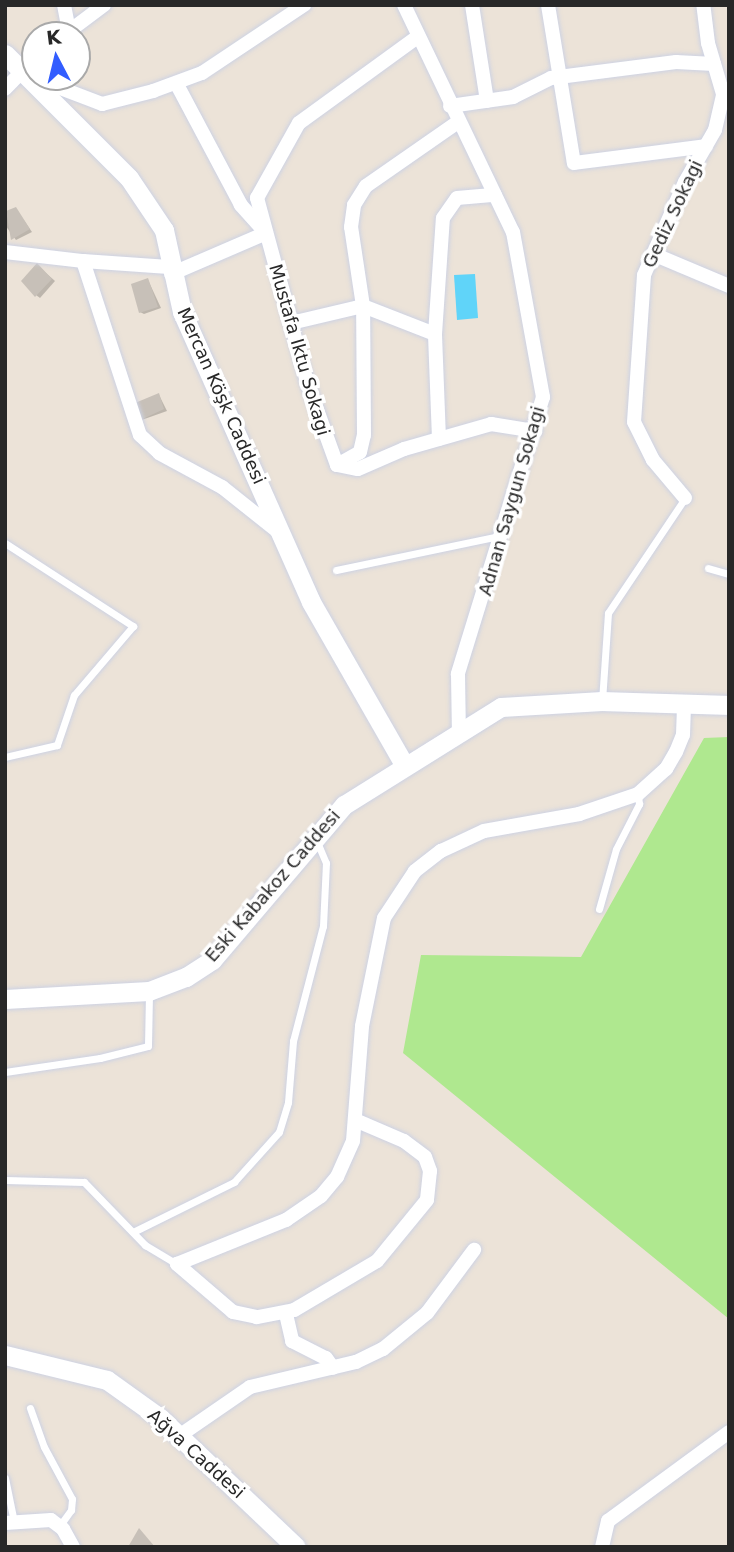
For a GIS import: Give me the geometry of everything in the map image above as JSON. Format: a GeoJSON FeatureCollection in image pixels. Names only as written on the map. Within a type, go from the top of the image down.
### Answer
{"type":"FeatureCollection","features":[{"type":"Feature","properties":{"kind":"street"},"geometry":{"type":"LineString","coordinates":[[83,21],[104,5]]}},
{"type":"Feature","properties":{"kind":"street"},"geometry":{"type":"LineString","coordinates":[[5,89],[19,71],[102,104],[202,73],[304,5]]}},
{"type":"Feature","properties":{"kind":"street","name":"Adnan Saygun Sokagi"},"geometry":{"type":"LineString","coordinates":[[404,5],[416,38],[513,232],[535,341],[543,397],[535,431],[458,674],[459,735]]}},
{"type":"Feature","properties":{"kind":"street"},"geometry":{"type":"LineString","coordinates":[[472,5],[487,101]]}},
{"type":"Feature","properties":{"kind":"street"},"geometry":{"type":"LineString","coordinates":[[548,5],[557,77],[574,163],[706,146]]}},
{"type":"Feature","properties":{"kind":"street","name":"Gediz Sokagi"},"geometry":{"type":"LineString","coordinates":[[685,498],[653,460],[634,422],[644,275],[715,130],[726,92],[714,64],[703,5]]}},
{"type":"Feature","properties":{"kind":"street","name":"Mustafa Iktu Sokagi"},"geometry":{"type":"LineString","coordinates":[[337,465],[328,451],[257,198],[299,123],[416,38]]}},
{"type":"Feature","properties":{"kind":"street","name":"Mercan Köşk Caddesi"},"geometry":{"type":"LineString","coordinates":[[5,54],[19,71],[129,178],[164,230],[170,271],[182,312],[285,538],[311,602],[405,766]]}},
{"type":"Feature","properties":{"kind":"street"},"geometry":{"type":"LineString","coordinates":[[450,106],[513,97],[557,77],[676,62],[714,64]]}},
{"type":"Feature","properties":{"kind":"street","name":"Mustafa Iktu Sokagi"},"geometry":{"type":"LineString","coordinates":[[176,83],[241,205],[266,233]]}},
{"type":"Feature","properties":{"kind":"street"},"geometry":{"type":"LineString","coordinates":[[337,465],[360,452],[364,435],[363,306],[351,227],[354,205],[366,186],[458,122]]}},
{"type":"Feature","properties":{"kind":"street"},"geometry":{"type":"LineString","coordinates":[[439,439],[435,334],[443,218],[457,198],[495,195]]}},
{"type":"Feature","properties":{"kind":"street"},"geometry":{"type":"LineString","coordinates":[[5,251],[170,271],[266,233]]}},
{"type":"Feature","properties":{"kind":"street"},"geometry":{"type":"LineString","coordinates":[[653,254],[727,281]]}},
{"type":"Feature","properties":{"kind":"street"},"geometry":{"type":"LineString","coordinates":[[83,261],[140,435],[159,453],[222,487],[285,538]]}},
{"type":"Feature","properties":{"kind":"street"},"geometry":{"type":"LineString","coordinates":[[291,323],[363,306],[435,334]]}},
{"type":"Feature","properties":{"kind":"street"},"geometry":{"type":"LineString","coordinates":[[337,465],[358,469],[439,439],[492,424],[535,431]]}},
{"type":"Feature","properties":{"kind":"street","name":"Eski Kabakoz Caddesi"},"geometry":{"type":"LineString","coordinates":[[5,999],[149,991],[186,977],[212,960],[344,805],[459,735],[501,706],[602,701],[729,705]]}},
{"type":"Feature","properties":{"kind":"street"},"geometry":{"type":"LineString","coordinates":[[355,1120],[391,1133],[425,1157],[430,1171],[429,1193],[410,1226],[377,1261],[286,1314],[257,1317],[233,1312],[177,1264],[306,1209],[337,1177],[350,1149],[355,1120],[362,1026],[384,918],[400,888],[427,861],[471,836],[590,811],[638,794],[666,769],[676,752],[684,727],[684,704]]}},
{"type":"Feature","properties":{"kind":"street"},"geometry":{"type":"LineString","coordinates":[[179,1436],[250,1387],[356,1362],[398,1338],[440,1298],[474,1250]]}},
{"type":"Feature","properties":{"kind":"street"},"geometry":{"type":"LineString","coordinates":[[286,1314],[292,1342],[326,1358],[333,1368]]}},
{"type":"Feature","properties":{"kind":"street","name":"Ağva Caddesi"},"geometry":{"type":"LineString","coordinates":[[5,1355],[107,1380],[179,1436],[296,1547]]}},
{"type":"Feature","properties":{"kind":"street"},"geometry":{"type":"LineString","coordinates":[[602,1547],[608,1521],[729,1432]]}},
{"type":"Feature","properties":{"kind":"street"},"geometry":{"type":"LineString","coordinates":[[10,1523],[41,1518],[60,1525],[73,1547]]}},
{"type":"Feature","properties":{"kind":"lane"},"geometry":{"type":"LineString","coordinates":[[602,701],[608,613],[685,498]]}},
{"type":"Feature","properties":{"kind":"lane"},"geometry":{"type":"LineString","coordinates":[[336,570],[503,535]]}},
{"type":"Feature","properties":{"kind":"lane"},"geometry":{"type":"LineString","coordinates":[[5,542],[133,626],[74,695],[57,746],[5,758]]}},
{"type":"Feature","properties":{"kind":"lane"},"geometry":{"type":"LineString","coordinates":[[708,568],[729,574]]}},
{"type":"Feature","properties":{"kind":"lane"},"geometry":{"type":"LineString","coordinates":[[598,909],[616,849],[639,804],[638,794]]}},
{"type":"Feature","properties":{"kind":"lane"},"geometry":{"type":"LineString","coordinates":[[133,1232],[234,1182],[279,1132],[288,1102],[293,1041],[323,926],[327,863],[314,838]]}},
{"type":"Feature","properties":{"kind":"lane"},"geometry":{"type":"LineString","coordinates":[[5,1072],[100,1058],[148,1046],[149,991]]}},
{"type":"Feature","properties":{"kind":"lane"},"geometry":{"type":"LineString","coordinates":[[5,1180],[84,1182],[152,1251],[177,1264]]}},
{"type":"Feature","properties":{"kind":"lane"},"geometry":{"type":"LineString","coordinates":[[30,1408],[44,1447],[72,1499],[71,1510],[60,1525]]}},
{"type":"Feature","properties":{"kind":"lane"},"geometry":{"type":"LineString","coordinates":[[5,1478],[10,1523]]}},
{"type":"Feature","properties":{"kind":"green space"},"geometry":{"type":"Polygon","coordinates":[[[729,737],[729,1319],[403,1053],[421,955],[581,957],[704,738],[729,737]]]}},
{"type":"Feature","properties":{"kind":"water"},"geometry":{"type":"Polygon","coordinates":[[[475,274],[478,318],[457,320],[454,275],[475,274]]]}},
{"type":"Feature","properties":{"kind":"building"},"geometry":{"type":"Polygon","coordinates":[[[16,207],[30,229],[11,240],[6,211],[16,207]]]}},
{"type":"Feature","properties":{"kind":"building"},"geometry":{"type":"Polygon","coordinates":[[[37,263],[52,279],[35,297],[21,281],[37,263]]]}},
{"type":"Feature","properties":{"kind":"building"},"geometry":{"type":"Polygon","coordinates":[[[148,278],[158,307],[139,313],[131,284],[148,278]]]}},
{"type":"Feature","properties":{"kind":"building"},"geometry":{"type":"Polygon","coordinates":[[[159,393],[164,409],[134,423],[135,403],[159,393]]]}},
{"type":"Feature","properties":{"kind":"building"},"geometry":{"type":"Polygon","coordinates":[[[139,1528],[155,1547],[128,1547],[139,1528]]]}}]}
